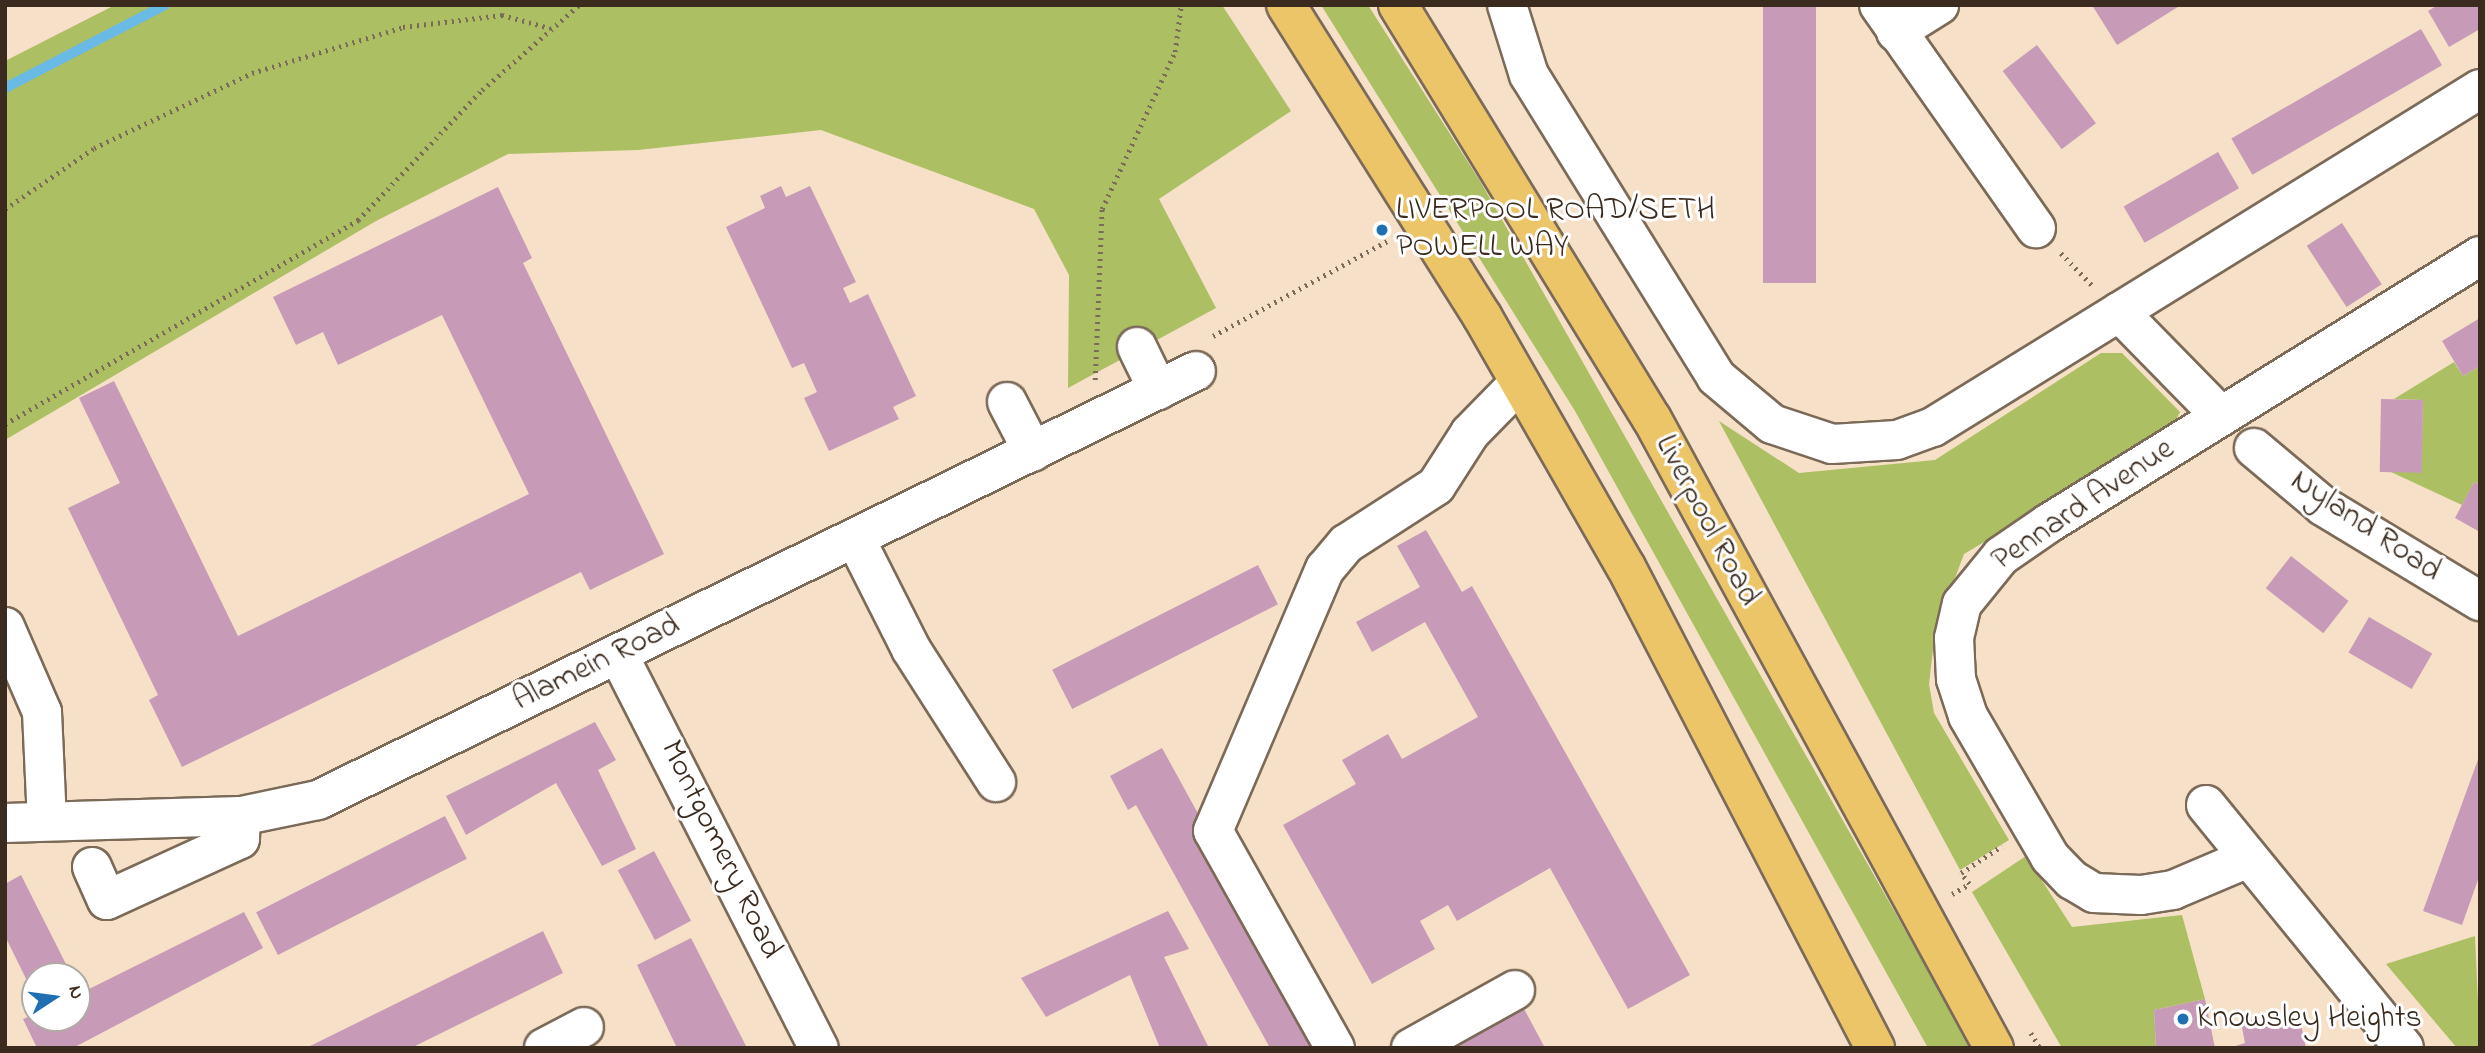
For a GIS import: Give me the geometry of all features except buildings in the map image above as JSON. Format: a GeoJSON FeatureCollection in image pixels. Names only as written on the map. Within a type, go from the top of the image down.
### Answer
{"type":"FeatureCollection","features":[{"type":"Feature","properties":{"kind":"highway"},"geometry":{"type":"LineString","coordinates":[[1286,5],[1520,382],[1740,779],[1875,1048]]}},
{"type":"Feature","properties":{"kind":"highway","name":"Liverpool Road"},"geometry":{"type":"LineString","coordinates":[[1398,5],[1652,419],[1994,1048]]}},
{"type":"Feature","properties":{"kind":"street"},"geometry":{"type":"LineString","coordinates":[[1507,5],[1529,75],[1709,365],[1743,405],[1772,424],[1832,444],[1897,440],[1933,427],[2480,89]]}},
{"type":"Feature","properties":{"kind":"street"},"geometry":{"type":"LineString","coordinates":[[1939,5],[1887,19],[2036,228]]}},
{"type":"Feature","properties":{"kind":"street","name":"Pennard Avenue"},"geometry":{"type":"LineString","coordinates":[[2246,859],[2173,890],[2141,895],[2094,893],[2072,880],[2032,827],[1960,692],[1954,639],[1962,604],[2001,556],[2480,256]]}},
{"type":"Feature","properties":{"kind":"street"},"geometry":{"type":"LineString","coordinates":[[2119,312],[2221,416]]}},
{"type":"Feature","properties":{"kind":"street"},"geometry":{"type":"LineString","coordinates":[[1138,347],[1158,390]]}},
{"type":"Feature","properties":{"kind":"street","name":"Alamein Road"},"geometry":{"type":"LineString","coordinates":[[5,822],[241,816],[317,800],[1196,371]]}},
{"type":"Feature","properties":{"kind":"street"},"geometry":{"type":"LineString","coordinates":[[1335,1048],[1213,831],[1325,569],[1346,544],[1436,486],[1471,433],[1520,382]]}},
{"type":"Feature","properties":{"kind":"street"},"geometry":{"type":"LineString","coordinates":[[1007,402],[1032,452]]}},
{"type":"Feature","properties":{"kind":"street","name":"Nyland Road"},"geometry":{"type":"LineString","coordinates":[[2254,448],[2323,506],[2480,601]]}},
{"type":"Feature","properties":{"kind":"street"},"geometry":{"type":"LineString","coordinates":[[855,538],[911,649],[996,782]]}},
{"type":"Feature","properties":{"kind":"street"},"geometry":{"type":"LineString","coordinates":[[5,627],[42,712],[47,821]]}},
{"type":"Feature","properties":{"kind":"street","name":"Montgomery Road"},"geometry":{"type":"LineString","coordinates":[[618,654],[819,1048]]}},
{"type":"Feature","properties":{"kind":"street"},"geometry":{"type":"LineString","coordinates":[[2206,805],[2246,859],[2404,1048]]}},
{"type":"Feature","properties":{"kind":"street"},"geometry":{"type":"LineString","coordinates":[[92,867],[107,900],[240,839],[241,816]]}},
{"type":"Feature","properties":{"kind":"street"},"geometry":{"type":"LineString","coordinates":[[1411,1048],[1515,990]]}},
{"type":"Feature","properties":{"kind":"street"},"geometry":{"type":"LineString","coordinates":[[544,1048],[584,1027]]}},
{"type":"Feature","properties":{"kind":"path"},"geometry":{"type":"LineString","coordinates":[[5,424],[358,220],[550,28],[579,5]]}},
{"type":"Feature","properties":{"kind":"path"},"geometry":{"type":"LineString","coordinates":[[1093,422],[1102,209],[1175,52],[1181,5]]}},
{"type":"Feature","properties":{"kind":"path"},"geometry":{"type":"LineString","coordinates":[[5,209],[94,148],[252,73],[403,27],[502,15],[550,28]]}},
{"type":"Feature","properties":{"kind":"path"},"geometry":{"type":"LineString","coordinates":[[1196,371],[1200,343],[1421,222]]}},
{"type":"Feature","properties":{"kind":"path"},"geometry":{"type":"LineString","coordinates":[[2036,228],[2119,312]]}},
{"type":"Feature","properties":{"kind":"path"},"geometry":{"type":"LineString","coordinates":[[1951,895],[1969,884],[1961,873],[2032,827]]}},
{"type":"Feature","properties":{"kind":"green space"},"geometry":{"type":"Polygon","coordinates":[[[115,5],[1222,5],[1291,111],[1159,199],[1216,308],[1068,388],[1069,275],[1034,209],[821,130],[638,150],[508,154],[376,221],[5,440],[5,61],[115,5]]]}},
{"type":"Feature","properties":{"kind":"green space"},"geometry":{"type":"Polygon","coordinates":[[[1321,5],[1368,5],[1480,181],[1972,1048],[1928,1048],[1575,411],[1321,5]]]}},
{"type":"Feature","properties":{"kind":"green space"},"geometry":{"type":"Polygon","coordinates":[[[2101,353],[2122,353],[2180,412],[2170,432],[1964,554],[1935,632],[1929,684],[1934,713],[2009,840],[1960,870],[1719,421],[1799,473],[1935,460],[2101,353]]]}},
{"type":"Feature","properties":{"kind":"green space"},"geometry":{"type":"Polygon","coordinates":[[[2454,362],[2463,376],[2480,366],[2480,485],[2474,482],[2462,505],[2391,472],[2421,472],[2423,400],[2394,399],[2454,362]]]}},
{"type":"Feature","properties":{"kind":"green space"},"geometry":{"type":"Polygon","coordinates":[[[2026,856],[2072,927],[2182,915],[2205,999],[2154,1010],[2156,1048],[2062,1048],[1972,892],[2026,856]]]}},
{"type":"Feature","properties":{"kind":"green space"},"geometry":{"type":"Polygon","coordinates":[[[2475,936],[2480,1048],[2457,1048],[2386,964],[2475,936]]]}},
{"type":"Feature","properties":{"kind":"waterway"},"geometry":{"type":"LineString","coordinates":[[5,88],[165,5]]}},
{"type":"Feature","properties":{"kind":"place","name":"LIVERPOOL ROAD/SETH POWELL WAY"},"geometry":{"type":"Point","coordinates":[1382,230]}},
{"type":"Feature","properties":{"kind":"place","name":"Knowsley Heights"},"geometry":{"type":"Point","coordinates":[2183,1019]}}]}
